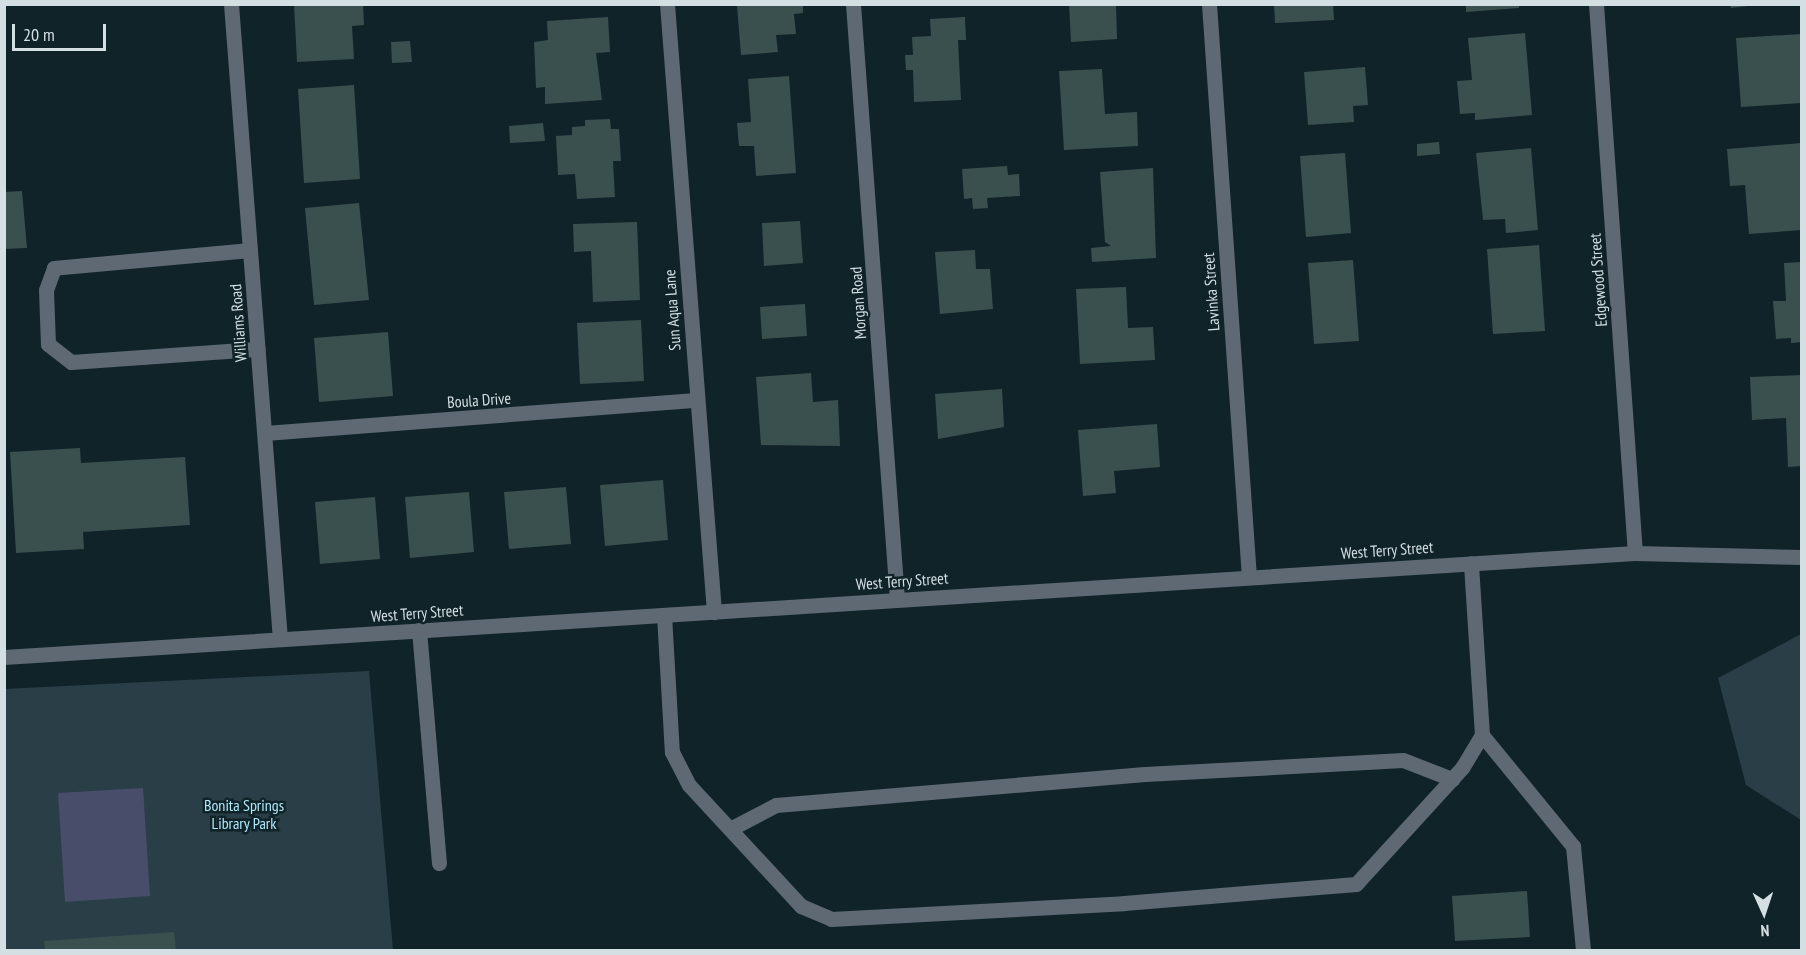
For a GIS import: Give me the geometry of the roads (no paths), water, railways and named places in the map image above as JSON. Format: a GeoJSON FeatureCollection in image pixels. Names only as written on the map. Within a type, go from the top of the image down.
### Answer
{"type":"FeatureCollection","features":[{"type":"Feature","properties":{"kind":"street","name":"Williams Road"},"geometry":{"type":"LineString","coordinates":[[231,4],[280,639]]}},
{"type":"Feature","properties":{"kind":"street","name":"Sun Aqua Lane"},"geometry":{"type":"LineString","coordinates":[[667,4],[714,612]]}},
{"type":"Feature","properties":{"kind":"street","name":"Morgan Road"},"geometry":{"type":"LineString","coordinates":[[853,4],[897,599]]}},
{"type":"Feature","properties":{"kind":"street","name":"Lavinka Street"},"geometry":{"type":"LineString","coordinates":[[1209,4],[1249,577]]}},
{"type":"Feature","properties":{"kind":"street","name":"Edgewood Street"},"geometry":{"type":"LineString","coordinates":[[1596,4],[1635,553]]}},
{"type":"Feature","properties":{"kind":"street"},"geometry":{"type":"LineString","coordinates":[[250,250],[54,268],[46,290],[48,344],[71,362],[258,348]]}},
{"type":"Feature","properties":{"kind":"street","name":"Boula Drive"},"geometry":{"type":"LineString","coordinates":[[265,433],[696,400]]}},
{"type":"Feature","properties":{"kind":"street","name":"West Terry Street"},"geometry":{"type":"LineString","coordinates":[[4,657],[1635,553],[1802,557]]}},
{"type":"Feature","properties":{"kind":"street"},"geometry":{"type":"LineString","coordinates":[[1471,563],[1482,735],[1573,846],[1583,951]]}},
{"type":"Feature","properties":{"kind":"street"},"geometry":{"type":"LineString","coordinates":[[664,615],[672,752],[689,785],[801,906],[831,920],[1313,890],[1356,884],[1452,779],[1482,735]]}},
{"type":"Feature","properties":{"kind":"street"},"geometry":{"type":"LineString","coordinates":[[419,630],[439,864]]}},
{"type":"Feature","properties":{"kind":"street"},"geometry":{"type":"LineString","coordinates":[[730,829],[776,805],[1145,774],[1404,760],[1452,779]]}},
{"type":"Feature","properties":{"kind":"water"},"geometry":{"type":"Polygon","coordinates":[[[143,788],[150,896],[65,902],[58,793],[143,788]]]}},
{"type":"Feature","properties":{"kind":"park label","name":"Bonita Springs Library Park"},"geometry":{"type":"Point","coordinates":[244,814]}}]}
